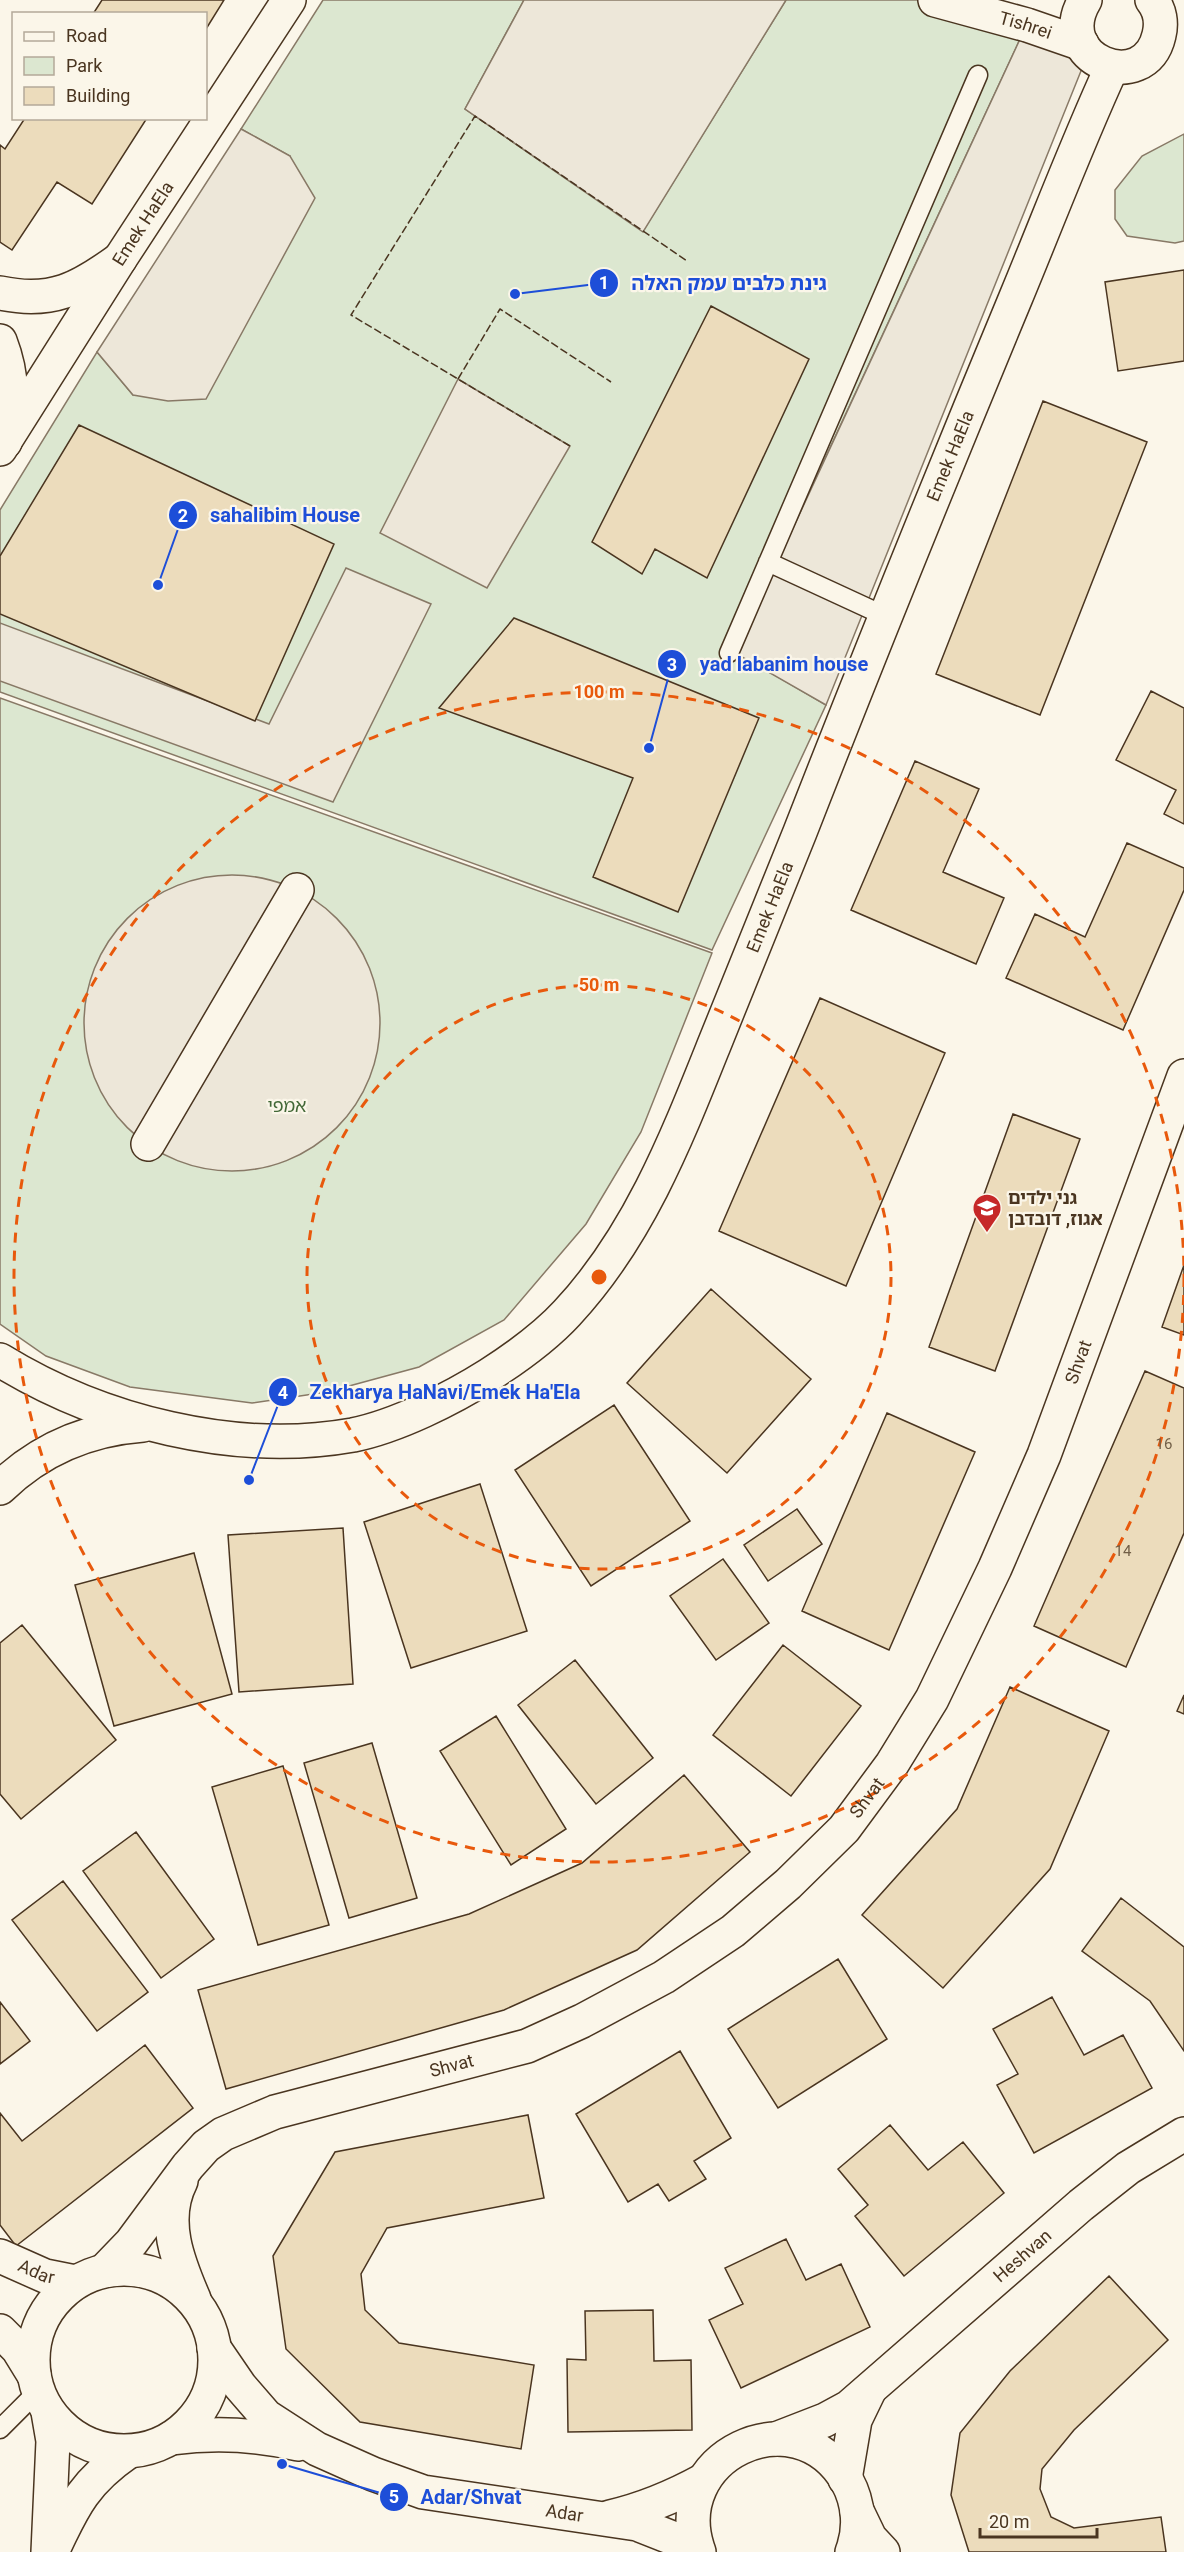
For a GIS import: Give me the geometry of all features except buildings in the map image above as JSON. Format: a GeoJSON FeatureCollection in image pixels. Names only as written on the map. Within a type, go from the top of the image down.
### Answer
{"type":"FeatureCollection","features":[{"type":"Feature","properties":{"kind":"street","name":"Emek HaEla"},"geometry":{"type":"LineString","coordinates":[[2,446],[120,259],[289,0]]}},
{"type":"Feature","properties":{"kind":"street","name":"Tishrei"},"geometry":{"type":"LineString","coordinates":[[935,0],[1027,25],[1082,44]]}},
{"type":"Feature","properties":{"kind":"street"},"geometry":{"type":"LineString","coordinates":[[1085,0],[1078,13],[1076,27],[1087,53],[1125,65],[1176,51],[1184,52]]}},
{"type":"Feature","properties":{"kind":"street","name":"Emek HaEla"},"geometry":{"type":"LineString","coordinates":[[154,1424],[216,1437],[259,1442],[303,1441],[358,1434],[460,1393],[516,1358],[563,1318],[605,1271],[632,1228],[661,1172],[770,909],[885,616],[1125,65],[1150,54],[1158,42],[1161,28],[1153,1]]}},
{"type":"Feature","properties":{"kind":"street"},"geometry":{"type":"LineString","coordinates":[[1153,1],[1184,26]]}},
{"type":"Feature","properties":{"kind":"street"},"geometry":{"type":"LineString","coordinates":[[0,293],[20,298],[57,294],[86,284],[120,259]]}},
{"type":"Feature","properties":{"kind":"street"},"geometry":{"type":"LineString","coordinates":[[0,341],[7,359],[12,393],[2,446]]}},
{"type":"Feature","properties":{"kind":"street"},"geometry":{"type":"LineString","coordinates":[[147,1144],[297,890]]}},
{"type":"Feature","properties":{"kind":"street","name":"Shvat"},"geometry":{"type":"LineString","coordinates":[[90,2276],[131,2243],[188,2166],[207,2146],[223,2134],[276,2112],[526,2046],[582,2021],[664,1977],[734,1932],[844,1829],[892,1764],[932,1699],[995,1568],[1044,1455],[1184,1076]]}},
{"type":"Feature","properties":{"kind":"street"},"geometry":{"type":"LineString","coordinates":[[0,1360],[28,1377],[75,1398],[154,1424]]}},
{"type":"Feature","properties":{"kind":"street"},"geometry":{"type":"LineString","coordinates":[[0,1488],[14,1474],[77,1437],[112,1427],[154,1424]]}},
{"type":"Feature","properties":{"kind":"street","name":"Heshvan"},"geometry":{"type":"LineString","coordinates":[[776,2439],[841,2412],[1081,2205],[1128,2168],[1184,2134]]}},
{"type":"Feature","properties":{"kind":"street","name":"Shvat"},"geometry":{"type":"LineString","coordinates":[[188,2166],[177,2187],[173,2211],[173,2235],[177,2259],[196,2304]]}},
{"type":"Feature","properties":{"kind":"street","name":"Adar"},"geometry":{"type":"LineString","coordinates":[[0,2256],[45,2276],[90,2276]]}},
{"type":"Feature","properties":{"kind":"street"},"geometry":{"type":"LineString","coordinates":[[0,2331],[18,2349],[40,2393],[64,2429],[83,2442],[105,2450],[128,2452],[151,2447],[172,2438],[189,2425],[201,2409],[215,2369],[214,2348],[208,2325],[196,2304],[182,2289],[165,2278],[146,2271],[90,2276],[58,2296],[46,2313],[37,2333],[33,2354],[40,2393],[52,2441],[50,2552]]}},
{"type":"Feature","properties":{"kind":"street","name":"Adar"},"geometry":{"type":"LineString","coordinates":[[214,2348],[240,2386],[266,2416],[317,2449],[373,2474],[423,2492],[539,2511],[605,2517],[637,2524],[659,2532],[692,2552]]}},
{"type":"Feature","properties":{"kind":"street","name":"Heshvan"},"geometry":{"type":"LineString","coordinates":[[845,2479],[855,2420],[870,2389]]}},
{"type":"Feature","properties":{"kind":"street","name":"Adar"},"geometry":{"type":"LineString","coordinates":[[172,2438],[204,2433],[239,2434],[317,2449]]}},
{"type":"Feature","properties":{"kind":"street"},"geometry":{"type":"LineString","coordinates":[[699,2552],[694,2536],[693,2517],[696,2497],[704,2480],[716,2464],[732,2452],[751,2443],[776,2439],[795,2441],[813,2448],[828,2458],[845,2479],[852,2490],[857,2511],[858,2530],[852,2552]]}},
{"type":"Feature","properties":{"kind":"street"},"geometry":{"type":"LineString","coordinates":[[50,2552],[85,2490],[101,2470],[128,2452]]}},
{"type":"Feature","properties":{"kind":"street","name":"Adar"},"geometry":{"type":"LineString","coordinates":[[605,2517],[642,2510],[666,2501],[704,2480]]}},
{"type":"Feature","properties":{"kind":"street"},"geometry":{"type":"LineString","coordinates":[[857,2511],[870,2538],[883,2552]]}},
{"type":"Feature","properties":{"kind":"lane"},"geometry":{"type":"LineString","coordinates":[[729,653],[978,75]]}},
{"type":"Feature","properties":{"kind":"lane"},"geometry":{"type":"LineString","coordinates":[[768,562],[885,616]]}},
{"type":"Feature","properties":{"kind":"lane"},"geometry":{"type":"LineString","coordinates":[[0,2428],[40,2393]]}},
{"type":"Feature","properties":{"kind":"green space"},"geometry":{"type":"Polygon","coordinates":[[[323,0],[524,0],[465,109],[643,231],[786,0],[927,0],[1021,37],[735,652],[826,705],[712,950],[0,692],[0,510],[97,352],[133,395],[290,156],[241,129],[323,0]]]}},
{"type":"Feature","properties":{"kind":"green space"},"geometry":{"type":"Polygon","coordinates":[[[1184,134],[1184,241],[1175,243],[1127,236],[1115,219],[1115,190],[1142,156],[1184,134]]]}},
{"type":"Feature","properties":{"kind":"green space","name":"אמפי"},"geometry":{"type":"Polygon","coordinates":[[[0,698],[712,953],[641,1132],[586,1224],[504,1320],[419,1367],[327,1392],[252,1403],[130,1387],[46,1356],[0,1324],[0,698]]]}},
{"type":"Feature","properties":{"kind":"shaded area"},"geometry":{"type":"Polygon","coordinates":[[[524,0],[786,0],[643,232],[465,109],[524,0]]]}},
{"type":"Feature","properties":{"kind":"shaded area"},"geometry":{"type":"Polygon","coordinates":[[[1021,37],[1085,61],[826,705],[735,653],[1021,37]]]}},
{"type":"Feature","properties":{"kind":"shaded area"},"geometry":{"type":"Polygon","coordinates":[[[241,129],[290,156],[315,198],[206,399],[168,401],[133,395],[97,352],[241,129]]]}},
{"type":"Feature","properties":{"kind":"shaded area"},"geometry":{"type":"Polygon","coordinates":[[[458,379],[570,446],[487,588],[380,533],[458,379]]]}},
{"type":"Feature","properties":{"kind":"shaded area"},"geometry":{"type":"Polygon","coordinates":[[[346,568],[431,604],[333,802],[0,681],[0,623],[269,724],[346,568]]]}},
{"type":"Feature","properties":{"kind":"shaded area"},"geometry":{"type":"Polygon","coordinates":[[[232,875],[261,878],[289,886],[314,900],[337,918],[363,953],[369,966],[377,994],[380,1023],[377,1052],[369,1080],[355,1105],[337,1128],[302,1154],[289,1160],[261,1168],[232,1171],[203,1168],[175,1160],[150,1146],[127,1128],[101,1093],[95,1080],[87,1052],[84,1023],[87,994],[95,966],[109,941],[127,918],[162,892],[175,886],[203,878],[232,875]]]}},
{"type":"Feature","properties":{"kind":"fence"},"geometry":{"type":"LineString","coordinates":[[570,446],[351,315],[475,116],[687,261]]}},
{"type":"Feature","properties":{"kind":"fence"},"geometry":{"type":"LineString","coordinates":[[458,379],[500,309],[611,382]]}},
{"type":"Feature","properties":{"kind":"place","name":"גינת כלבים עמק האלה"},"geometry":{"type":"Point","coordinates":[515,294]}},
{"type":"Feature","properties":{"kind":"place","name":"sahalibim House"},"geometry":{"type":"Point","coordinates":[158,585]}},
{"type":"Feature","properties":{"kind":"place","name":"yad labanim house"},"geometry":{"type":"Point","coordinates":[649,748]}},
{"type":"Feature","properties":{"kind":"place","name":"גני ילדים אגוז, דובדבן"},"geometry":{"type":"Point","coordinates":[987,1234]}},
{"type":"Feature","properties":{"kind":"place","name":"Zekharya HaNavi/Emek Ha'Ela"},"geometry":{"type":"Point","coordinates":[249,1480]}},
{"type":"Feature","properties":{"kind":"place","name":"Adar/Shvat"},"geometry":{"type":"Point","coordinates":[282,2464]}}]}
